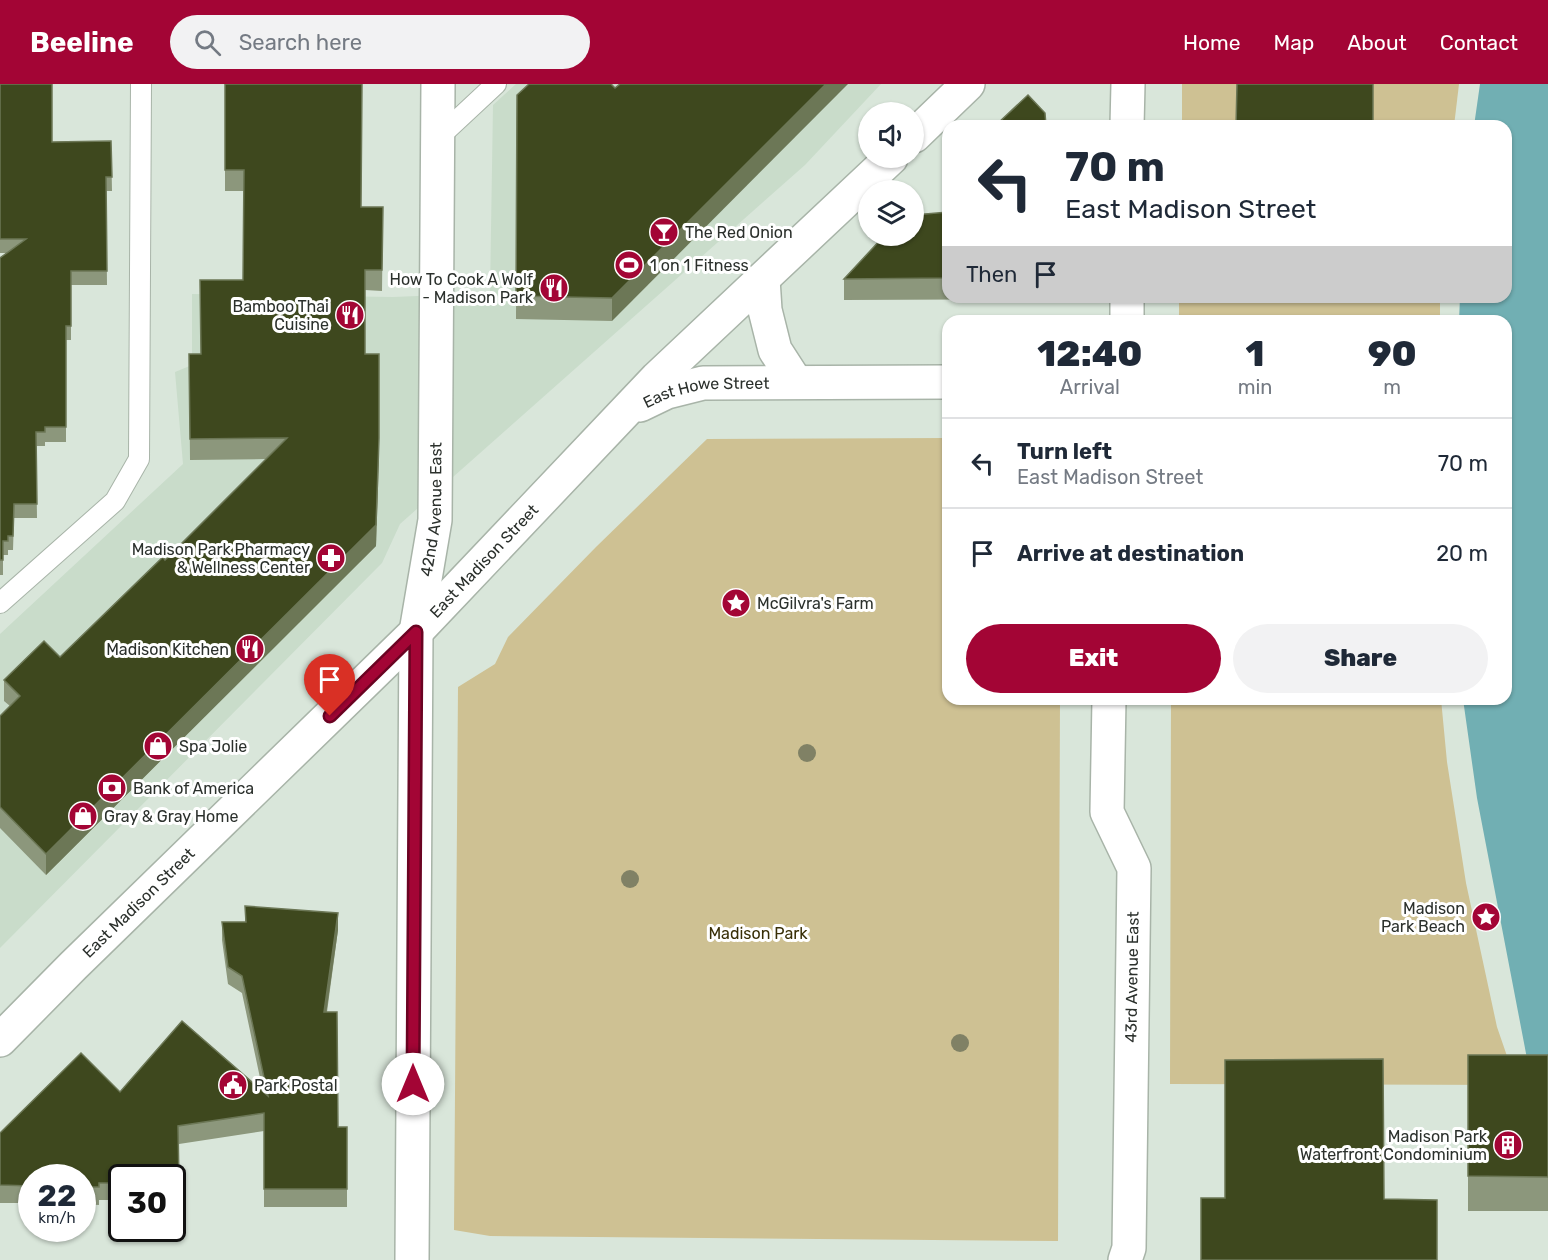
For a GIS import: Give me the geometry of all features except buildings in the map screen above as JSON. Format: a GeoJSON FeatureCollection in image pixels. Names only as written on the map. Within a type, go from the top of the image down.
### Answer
{"type":"FeatureCollection","features":[{"type":"Feature","properties":{"kind":"street","name":"42nd Avenue East"},"geometry":{"type":"LineString","coordinates":[[412,1260],[416,632],[435,520],[438,84]]}},
{"type":"Feature","properties":{"kind":"street"},"geometry":{"type":"LineString","coordinates":[[924,126],[968,84]]}},
{"type":"Feature","properties":{"kind":"street"},"geometry":{"type":"LineString","coordinates":[[1128,84],[1128,120]]}},
{"type":"Feature","properties":{"kind":"street","name":"East Madison Street"},"geometry":{"type":"LineString","coordinates":[[0,1040],[416,632],[657,378],[880,168]]}},
{"type":"Feature","properties":{"kind":"street","name":"East Howe Street"},"geometry":{"type":"LineString","coordinates":[[763,279],[765,310],[775,350],[795,381]]}},
{"type":"Feature","properties":{"kind":"street","name":"East Howe Street"},"geometry":{"type":"LineString","coordinates":[[622,414],[666,392],[703,383],[942,382]]}},
{"type":"Feature","properties":{"kind":"street","name":"43rd Avenue East"},"geometry":{"type":"LineString","coordinates":[[1109,705],[1107,812],[1134,868],[1129,1248],[1125,1260]]}},
{"type":"Feature","properties":{"kind":"lane"},"geometry":{"type":"LineString","coordinates":[[0,603],[114,501],[138,459],[141,84]]}},
{"type":"Feature","properties":{"kind":"lane"},"geometry":{"type":"LineString","coordinates":[[437,139],[496,84]]}},
{"type":"Feature","properties":{"kind":"shaded area"},"geometry":{"type":"Polygon","coordinates":[[[516,84],[881,84],[864,102],[858,102],[858,109],[805,165],[400,524],[382,563],[0,948],[0,634],[183,464],[175,372],[192,365],[192,294],[393,297],[490,293],[493,105],[516,84]]]}},
{"type":"Feature","properties":{"kind":"green space"},"geometry":{"type":"Polygon","coordinates":[[[1182,84],[1459,84],[1455,120],[1182,120],[1182,84]]]}},
{"type":"Feature","properties":{"kind":"green space"},"geometry":{"type":"Polygon","coordinates":[[[1179,303],[1440,303],[1440,315],[1179,315],[1179,303]]]}},
{"type":"Feature","properties":{"kind":"green space","name":"Madison Park"},"geometry":{"type":"Polygon","coordinates":[[[942,438],[942,705],[1060,705],[1058,1241],[490,1236],[454,1230],[458,687],[495,664],[508,637],[707,439],[942,438]]]}},
{"type":"Feature","properties":{"kind":"green space"},"geometry":{"type":"Polygon","coordinates":[[[1171,705],[1442,705],[1447,762],[1466,883],[1497,1027],[1517,1085],[1170,1084],[1171,705]]]}},
{"type":"Feature","properties":{"kind":"water"},"geometry":{"type":"Polygon","coordinates":[[[1480,84],[1548,84],[1548,1168],[1477,798],[1464,705],[1512,705],[1512,315],[1459,315],[1460,303],[1512,303],[1512,120],[1475,120],[1480,84]]]}},
{"type":"Feature","properties":{"kind":"place","name":"The Red Onion"},"geometry":{"type":"Point","coordinates":[664,232]}},
{"type":"Feature","properties":{"kind":"place","name":"1 on 1 Fitness"},"geometry":{"type":"Point","coordinates":[629,265]}},
{"type":"Feature","properties":{"kind":"place","name":"How To Cook A Wolf - Madison Park"},"geometry":{"type":"Point","coordinates":[554,288]}},
{"type":"Feature","properties":{"kind":"place","name":"Bamboo Thai Cuisine"},"geometry":{"type":"Point","coordinates":[350,315]}},
{"type":"Feature","properties":{"kind":"place","name":"Madison Park Pharmacy & Wellness Center"},"geometry":{"type":"Point","coordinates":[331,558]}},
{"type":"Feature","properties":{"kind":"place","name":"McGilvra's Farm"},"geometry":{"type":"Point","coordinates":[736,603]}},
{"type":"Feature","properties":{"kind":"place","name":"Madison Kitchen"},"geometry":{"type":"Point","coordinates":[250,649]}},
{"type":"Feature","properties":{"kind":"place","name":"Spa Jolie"},"geometry":{"type":"Point","coordinates":[158,746]}},
{"type":"Feature","properties":{"kind":"place","name":"Bank of America"},"geometry":{"type":"Point","coordinates":[112,788]}},
{"type":"Feature","properties":{"kind":"place","name":"Gray & Gray Home"},"geometry":{"type":"Point","coordinates":[83,816]}},
{"type":"Feature","properties":{"kind":"place","name":"Madison Park Beach"},"geometry":{"type":"Point","coordinates":[1486,917]}},
{"type":"Feature","properties":{"kind":"place","name":"Park Postal"},"geometry":{"type":"Point","coordinates":[233,1085]}},
{"type":"Feature","properties":{"kind":"place","name":"Madison Park Waterfront Condominium"},"geometry":{"type":"Point","coordinates":[1508,1145]}},
{"type":"Feature","properties":{"kind":"route"},"geometry":{"type":"LineString","coordinates":[[330,716],[416,632],[413,1084]]}}]}
